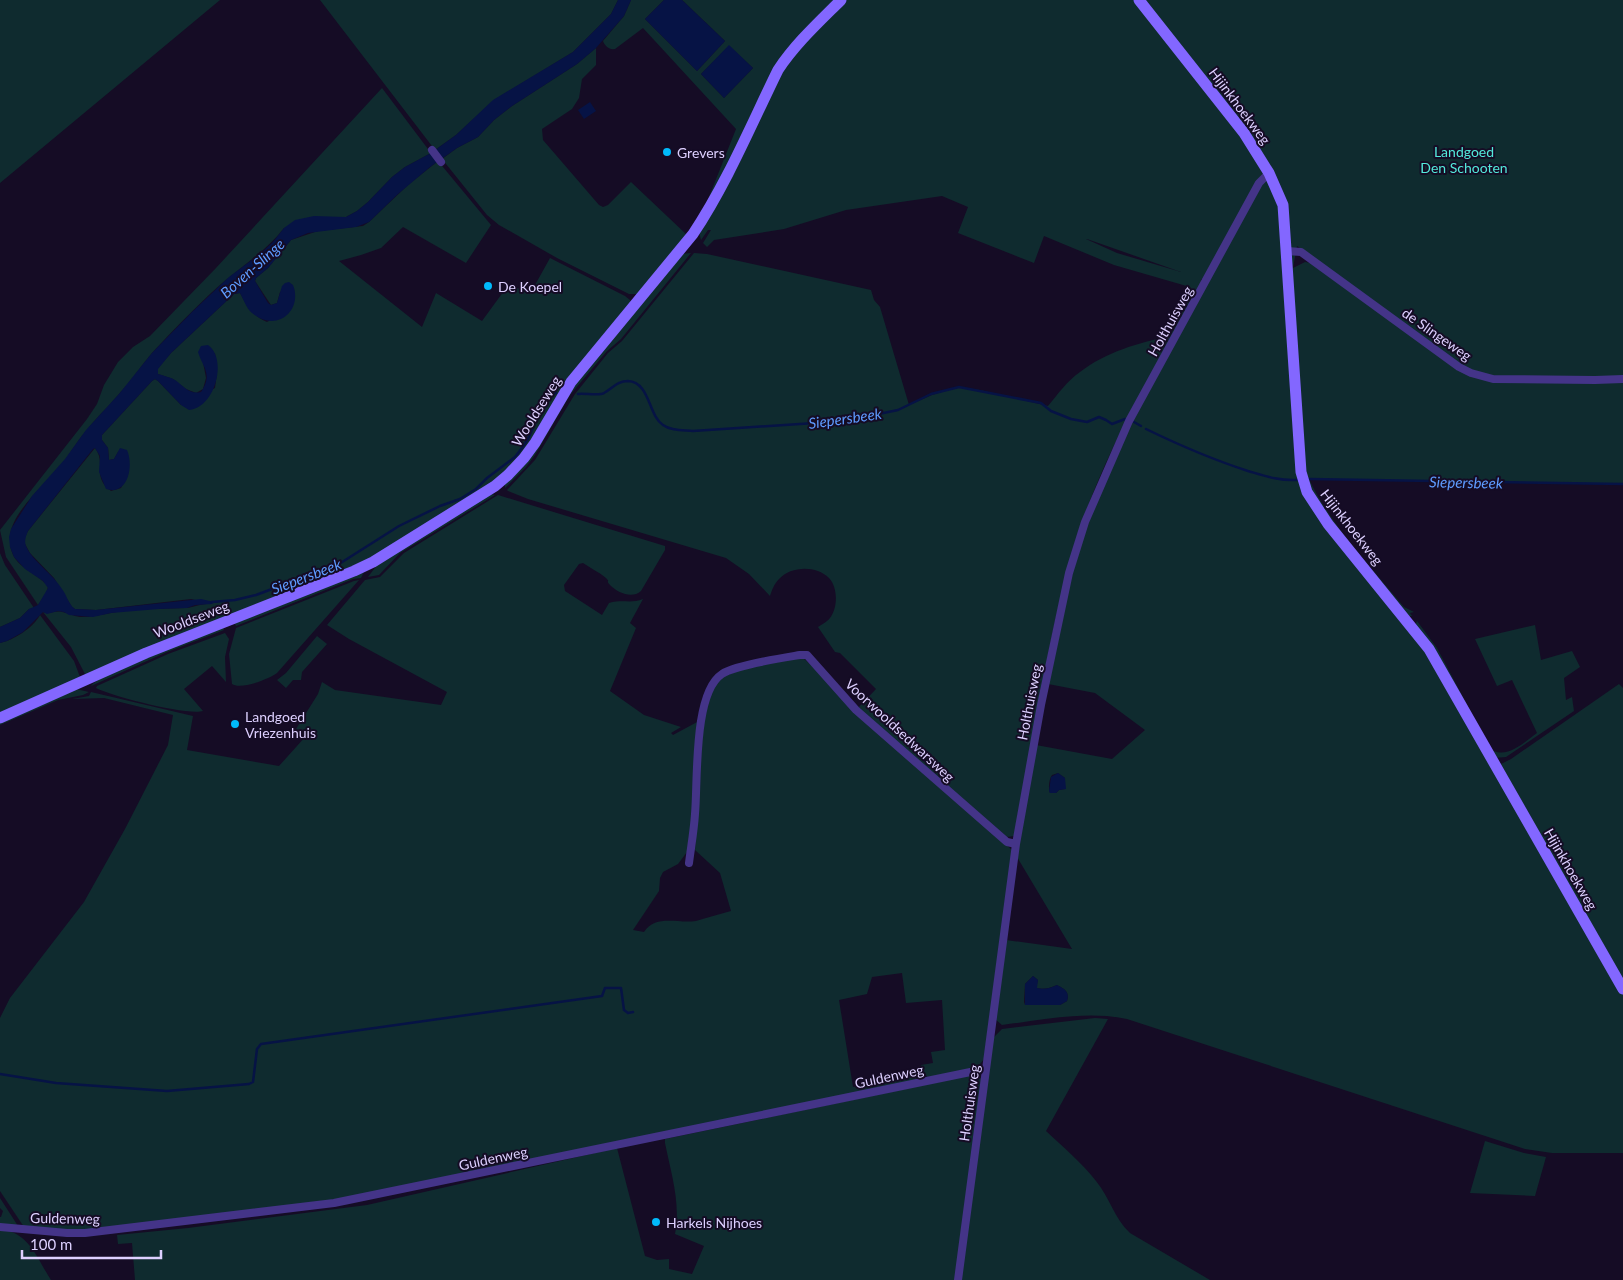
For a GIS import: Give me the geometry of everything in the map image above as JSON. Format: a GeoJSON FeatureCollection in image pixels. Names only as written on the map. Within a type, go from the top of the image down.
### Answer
{"type":"FeatureCollection","features":[{"type":"Feature","properties":{"kind":"main road","name":"Wooldseweg"},"geometry":{"type":"LineString","coordinates":[[0,718],[146,653],[354,571],[381,557],[495,486],[508,475],[535,443],[571,382],[693,234],[720,189],[778,70],[807,34],[841,0]]}},
{"type":"Feature","properties":{"kind":"main road","name":"Hijinkhoekweg"},"geometry":{"type":"LineString","coordinates":[[1139,0],[1244,133],[1269,173],[1283,205],[1300,472],[1307,492],[1328,524],[1429,649],[1623,989]]}},
{"type":"Feature","properties":{"kind":"street"},"geometry":{"type":"LineString","coordinates":[[432,150],[441,162]]}},
{"type":"Feature","properties":{"kind":"street","name":"Holthuisweg"},"geometry":{"type":"LineString","coordinates":[[958,1280],[1016,844],[1041,705],[1069,572],[1085,522],[1130,421],[1259,183],[1269,173]]}},
{"type":"Feature","properties":{"kind":"street","name":"de Slingeweg"},"geometry":{"type":"LineString","coordinates":[[1287,251],[1301,252],[1459,367],[1471,373],[1493,379],[1623,379]]}},
{"type":"Feature","properties":{"kind":"street","name":"Voorwooldsedwarsweg"},"geometry":{"type":"LineString","coordinates":[[690,863],[695,815],[700,724],[705,701],[712,684],[720,675],[732,669],[800,655],[807,655],[856,710],[912,760],[1007,842],[1016,844]]}},
{"type":"Feature","properties":{"kind":"street","name":"Guldenweg"},"geometry":{"type":"LineString","coordinates":[[0,1227],[85,1233],[334,1202],[986,1069]]}},
{"type":"Feature","properties":{"kind":"green space"},"geometry":{"type":"Polygon","coordinates":[[[0,0],[220,0],[0,183],[0,0]]]}},
{"type":"Feature","properties":{"kind":"green space"},"geometry":{"type":"Polygon","coordinates":[[[320,0],[618,0],[611,14],[573,52],[494,100],[456,135],[435,150],[320,0]]]}},
{"type":"Feature","properties":{"kind":"green space","name":"Landgoed Den Schooten"},"geometry":{"type":"Polygon","coordinates":[[[631,0],[664,0],[645,19],[697,71],[725,41],[682,0],[1623,0],[1623,376],[1595,378],[1494,377],[1472,371],[1460,365],[1297,246],[1293,268],[1305,262],[1315,264],[1460,370],[1471,375],[1493,381],[1623,381],[1623,484],[1309,479],[1328,513],[1352,546],[1404,607],[1414,612],[1410,613],[1412,616],[1407,616],[1333,525],[1307,483],[1303,472],[1292,280],[1287,306],[1297,468],[1305,494],[1325,525],[1397,613],[1433,662],[1623,995],[1623,1153],[1552,1153],[1525,1149],[1127,1019],[1096,1015],[1002,1025],[995,1019],[1006,940],[1072,949],[1017,857],[1036,745],[1112,759],[1145,730],[1095,693],[1048,684],[1071,572],[1104,482],[1131,424],[1208,281],[1201,279],[1202,282],[1137,400],[1107,460],[1082,522],[1067,570],[1049,650],[1014,836],[1007,837],[858,708],[876,689],[840,653],[835,652],[818,627],[833,614],[836,603],[832,582],[824,574],[811,569],[790,572],[777,581],[770,596],[749,574],[726,558],[528,499],[507,490],[535,460],[575,394],[608,353],[622,341],[694,253],[707,254],[871,290],[874,300],[880,307],[909,405],[932,395],[959,387],[1048,406],[1071,379],[1090,365],[1134,345],[1170,336],[1193,292],[1190,291],[1190,287],[1114,265],[1044,236],[1034,263],[958,233],[968,207],[942,196],[846,210],[784,229],[714,240],[707,247],[703,243],[711,230],[708,230],[701,240],[699,232],[695,232],[736,129],[643,28],[615,49],[606,46],[603,41],[624,16],[631,0]],[[729,46],[701,74],[724,98],[753,68],[729,46]],[[1086,239],[1117,253],[1181,272],[1086,239]],[[1058,773],[1052,775],[1049,784],[1050,793],[1056,793],[1059,790],[1065,789],[1065,778],[1058,773]],[[1033,976],[1025,984],[1025,1005],[1060,1005],[1067,1001],[1067,993],[1057,985],[1042,989],[1036,988],[1038,980],[1033,976]]]}},
{"type":"Feature","properties":{"kind":"green space"},"geometry":{"type":"Polygon","coordinates":[[[596,48],[596,65],[582,79],[579,98],[572,109],[542,129],[543,140],[599,205],[603,207],[608,205],[631,182],[687,235],[637,294],[629,294],[557,258],[499,225],[487,215],[442,159],[457,148],[478,137],[494,120],[512,106],[577,64],[596,48]]]}},
{"type":"Feature","properties":{"kind":"green space"},"geometry":{"type":"Polygon","coordinates":[[[382,88],[431,153],[405,167],[392,177],[368,202],[346,217],[335,217],[284,228],[268,246],[211,293],[152,353],[83,434],[66,459],[32,496],[17,517],[12,528],[10,538],[13,555],[17,561],[48,586],[47,592],[38,605],[6,557],[0,530],[87,419],[97,404],[104,385],[118,362],[133,347],[150,336],[216,268],[382,88]]]}},
{"type":"Feature","properties":{"kind":"green space"},"geometry":{"type":"Polygon","coordinates":[[[438,161],[491,225],[466,263],[403,227],[381,248],[339,261],[422,327],[436,293],[482,321],[509,284],[530,294],[550,258],[625,296],[630,300],[631,304],[513,466],[491,483],[367,560],[86,676],[71,647],[43,612],[64,612],[77,617],[84,617],[129,610],[188,608],[212,604],[191,599],[96,610],[75,609],[54,578],[30,553],[25,544],[25,537],[28,531],[95,448],[100,459],[100,475],[105,486],[111,491],[121,488],[128,475],[129,458],[118,452],[114,459],[109,460],[108,448],[102,440],[102,435],[152,381],[155,379],[158,381],[181,405],[215,388],[217,372],[215,353],[203,362],[206,378],[203,389],[196,393],[186,389],[173,379],[158,374],[158,368],[171,353],[234,294],[240,293],[251,310],[267,322],[291,307],[294,289],[280,292],[277,303],[271,305],[255,281],[291,240],[318,231],[363,226],[408,185],[438,161]]]}},
{"type":"Feature","properties":{"kind":"green space"},"geometry":{"type":"Polygon","coordinates":[[[691,253],[621,339],[607,351],[570,395],[535,455],[505,488],[505,482],[563,399],[681,254],[691,253]]]}},
{"type":"Feature","properties":{"kind":"green space"},"geometry":{"type":"Polygon","coordinates":[[[491,494],[495,495],[400,553],[379,575],[368,577],[380,561],[491,494]]]}},
{"type":"Feature","properties":{"kind":"green space"},"geometry":{"type":"Polygon","coordinates":[[[498,495],[665,546],[665,550],[641,591],[633,595],[625,594],[613,588],[606,578],[583,563],[579,564],[564,585],[565,591],[602,615],[609,603],[643,599],[630,623],[636,628],[610,691],[644,715],[681,727],[671,733],[673,735],[699,721],[694,807],[687,852],[678,864],[663,872],[660,878],[659,891],[633,930],[644,932],[649,926],[661,921],[696,921],[731,911],[720,873],[695,850],[703,723],[712,690],[722,677],[743,669],[802,657],[1012,850],[984,1059],[977,1068],[929,1079],[921,1065],[933,1063],[931,1052],[945,1050],[942,1000],[906,1003],[902,973],[872,977],[867,994],[839,1000],[853,1087],[918,1074],[915,1082],[375,1193],[294,1206],[75,1231],[24,1227],[0,1191],[0,1018],[10,998],[84,902],[125,829],[168,745],[173,715],[104,698],[72,699],[89,696],[91,692],[193,716],[187,750],[279,766],[306,736],[296,729],[318,694],[322,682],[335,690],[441,705],[447,692],[327,625],[365,580],[380,577],[404,553],[498,495]]]}},
{"type":"Feature","properties":{"kind":"green space"},"geometry":{"type":"Polygon","coordinates":[[[0,553],[5,565],[34,608],[29,609],[20,618],[0,627],[0,553]]]}},
{"type":"Feature","properties":{"kind":"green space"},"geometry":{"type":"Polygon","coordinates":[[[364,572],[361,578],[353,579],[236,626],[234,622],[364,572]]]}},
{"type":"Feature","properties":{"kind":"green space"},"geometry":{"type":"Polygon","coordinates":[[[359,580],[277,673],[262,681],[248,685],[232,684],[229,654],[236,628],[359,580]]]}},
{"type":"Feature","properties":{"kind":"green space"},"geometry":{"type":"Polygon","coordinates":[[[40,615],[74,661],[80,677],[0,714],[0,643],[23,633],[40,615]]]}},
{"type":"Feature","properties":{"kind":"green space"},"geometry":{"type":"Polygon","coordinates":[[[1417,621],[1437,648],[1474,718],[1415,626],[1417,621]]]}},
{"type":"Feature","properties":{"kind":"green space"},"geometry":{"type":"Polygon","coordinates":[[[1535,625],[1541,660],[1572,651],[1580,667],[1564,678],[1566,700],[1572,697],[1574,711],[1506,757],[1494,758],[1492,750],[1498,752],[1510,751],[1537,733],[1512,680],[1497,686],[1475,639],[1535,625]]]}},
{"type":"Feature","properties":{"kind":"green space"},"geometry":{"type":"Polygon","coordinates":[[[223,627],[224,630],[167,652],[91,686],[98,680],[131,664],[223,627]]]}},
{"type":"Feature","properties":{"kind":"green space"},"geometry":{"type":"Polygon","coordinates":[[[225,633],[229,639],[225,657],[226,682],[212,666],[184,689],[203,711],[182,711],[117,696],[96,688],[168,654],[225,633]]]}},
{"type":"Feature","properties":{"kind":"green space"},"geometry":{"type":"Polygon","coordinates":[[[317,636],[327,644],[302,672],[301,680],[293,680],[286,688],[277,680],[286,673],[317,636]]]}},
{"type":"Feature","properties":{"kind":"green space"},"geometry":{"type":"Polygon","coordinates":[[[1619,684],[1623,688],[1623,983],[1501,764],[1619,684]]]}},
{"type":"Feature","properties":{"kind":"green space"},"geometry":{"type":"Polygon","coordinates":[[[76,689],[89,692],[58,700],[0,725],[0,722],[76,689]]]}},
{"type":"Feature","properties":{"kind":"green space"},"geometry":{"type":"Polygon","coordinates":[[[1095,1018],[1108,1019],[1046,1131],[1091,1174],[1120,1221],[1130,1233],[1210,1280],[960,1280],[993,1038],[1002,1029],[1095,1018]]]}},
{"type":"Feature","properties":{"kind":"green space"},"geometry":{"type":"Polygon","coordinates":[[[977,1074],[982,1080],[955,1280],[135,1280],[132,1243],[118,1244],[117,1235],[188,1228],[367,1205],[617,1148],[645,1256],[657,1260],[669,1259],[669,1269],[692,1274],[704,1246],[675,1234],[677,1222],[676,1199],[665,1139],[977,1074]]]}},
{"type":"Feature","properties":{"kind":"green space"},"geometry":{"type":"Polygon","coordinates":[[[1485,1141],[1524,1153],[1546,1157],[1535,1196],[1470,1193],[1485,1141]]]}},
{"type":"Feature","properties":{"kind":"green space"},"geometry":{"type":"Polygon","coordinates":[[[0,1198],[18,1226],[0,1224],[0,1217],[3,1211],[0,1208],[0,1198]]]}},
{"type":"Feature","properties":{"kind":"green space"},"geometry":{"type":"Polygon","coordinates":[[[0,1229],[19,1235],[31,1247],[51,1280],[0,1280],[0,1229]]]}},
{"type":"Feature","properties":{"kind":"water","name":"Boven-Slinge"},"geometry":{"type":"Polygon","coordinates":[[[618,0],[631,0],[624,16],[596,48],[577,64],[512,106],[494,120],[478,137],[457,148],[430,167],[369,222],[356,227],[308,233],[291,240],[255,281],[271,305],[277,303],[282,286],[285,283],[289,282],[293,285],[294,303],[286,316],[279,320],[261,319],[250,311],[240,293],[234,294],[171,353],[158,369],[158,374],[173,379],[190,391],[201,392],[205,386],[207,376],[198,352],[201,346],[208,345],[214,352],[218,371],[212,392],[206,401],[198,407],[189,410],[181,405],[158,381],[155,379],[152,381],[102,435],[102,440],[108,448],[109,460],[114,459],[120,448],[127,450],[130,464],[124,484],[114,490],[106,489],[99,472],[100,456],[95,448],[28,531],[25,544],[29,552],[58,583],[75,609],[96,610],[201,599],[214,602],[212,604],[195,605],[187,608],[111,613],[93,617],[69,615],[58,611],[47,614],[43,612],[23,632],[0,643],[0,627],[20,618],[29,609],[38,605],[48,588],[43,581],[25,569],[14,557],[10,547],[9,537],[11,529],[32,496],[152,353],[229,277],[273,242],[284,228],[295,220],[314,216],[346,217],[357,211],[392,177],[456,135],[493,100],[573,52],[611,14],[618,0]]]}},
{"type":"Feature","properties":{"kind":"water"},"geometry":{"type":"Polygon","coordinates":[[[664,0],[682,0],[725,41],[697,71],[645,19],[664,0]]]}},
{"type":"Feature","properties":{"kind":"water"},"geometry":{"type":"Polygon","coordinates":[[[729,45],[753,68],[724,98],[701,74],[729,45]]]}},
{"type":"Feature","properties":{"kind":"water"},"geometry":{"type":"Polygon","coordinates":[[[590,102],[596,111],[584,119],[578,110],[590,102]]]}},
{"type":"Feature","properties":{"kind":"water"},"geometry":{"type":"Polygon","coordinates":[[[1058,773],[1065,778],[1066,789],[1050,793],[1051,777],[1058,773]]]}},
{"type":"Feature","properties":{"kind":"water"},"geometry":{"type":"Polygon","coordinates":[[[1033,976],[1038,980],[1037,988],[1042,989],[1057,985],[1064,989],[1068,995],[1067,1001],[1060,1005],[1025,1005],[1025,984],[1033,976]]]}},
{"type":"Feature","properties":{"kind":"waterway","name":"Siepersbeek"},"geometry":{"type":"LineString","coordinates":[[578,394],[602,394],[621,382],[635,383],[641,387],[654,414],[663,425],[673,429],[693,431],[845,421],[898,410],[931,394],[959,387],[1041,403],[1051,411],[1071,419],[1087,422],[1099,417],[1112,424],[1125,419]]}},
{"type":"Feature","properties":{"kind":"waterway","name":"Siepersbeek"},"geometry":{"type":"LineString","coordinates":[[212,602],[235,600],[256,595],[339,564],[399,526],[440,506],[460,499],[476,489],[487,478],[515,457],[528,439],[546,398],[556,393]]}},
{"type":"Feature","properties":{"kind":"waterway","name":"Siepersbeek"},"geometry":{"type":"LineString","coordinates":[[1134,422],[1141,426]]}},
{"type":"Feature","properties":{"kind":"waterway","name":"Siepersbeek"},"geometry":{"type":"LineString","coordinates":[[1146,429],[1196,452],[1248,471],[1272,478],[1297,480]]}},
{"type":"Feature","properties":{"kind":"waterway","name":"Siepersbeek"},"geometry":{"type":"LineString","coordinates":[[1309,479],[1623,484]]}},
{"type":"Feature","properties":{"kind":"waterway"},"geometry":{"type":"LineString","coordinates":[[0,1074],[56,1083],[167,1091],[249,1084],[253,1082],[257,1049],[261,1044],[602,996],[605,988],[621,988],[624,1010],[628,1013],[633,1012]]}},
{"type":"Feature","properties":{"kind":"place","name":"Grevers"},"geometry":{"type":"Point","coordinates":[667,152]}},
{"type":"Feature","properties":{"kind":"place","name":"De Koepel"},"geometry":{"type":"Point","coordinates":[488,286]}},
{"type":"Feature","properties":{"kind":"place","name":"Landgoed Vriezenhuis"},"geometry":{"type":"Point","coordinates":[235,724]}},
{"type":"Feature","properties":{"kind":"place","name":"Harkels Nijhoes"},"geometry":{"type":"Point","coordinates":[656,1222]}}]}
